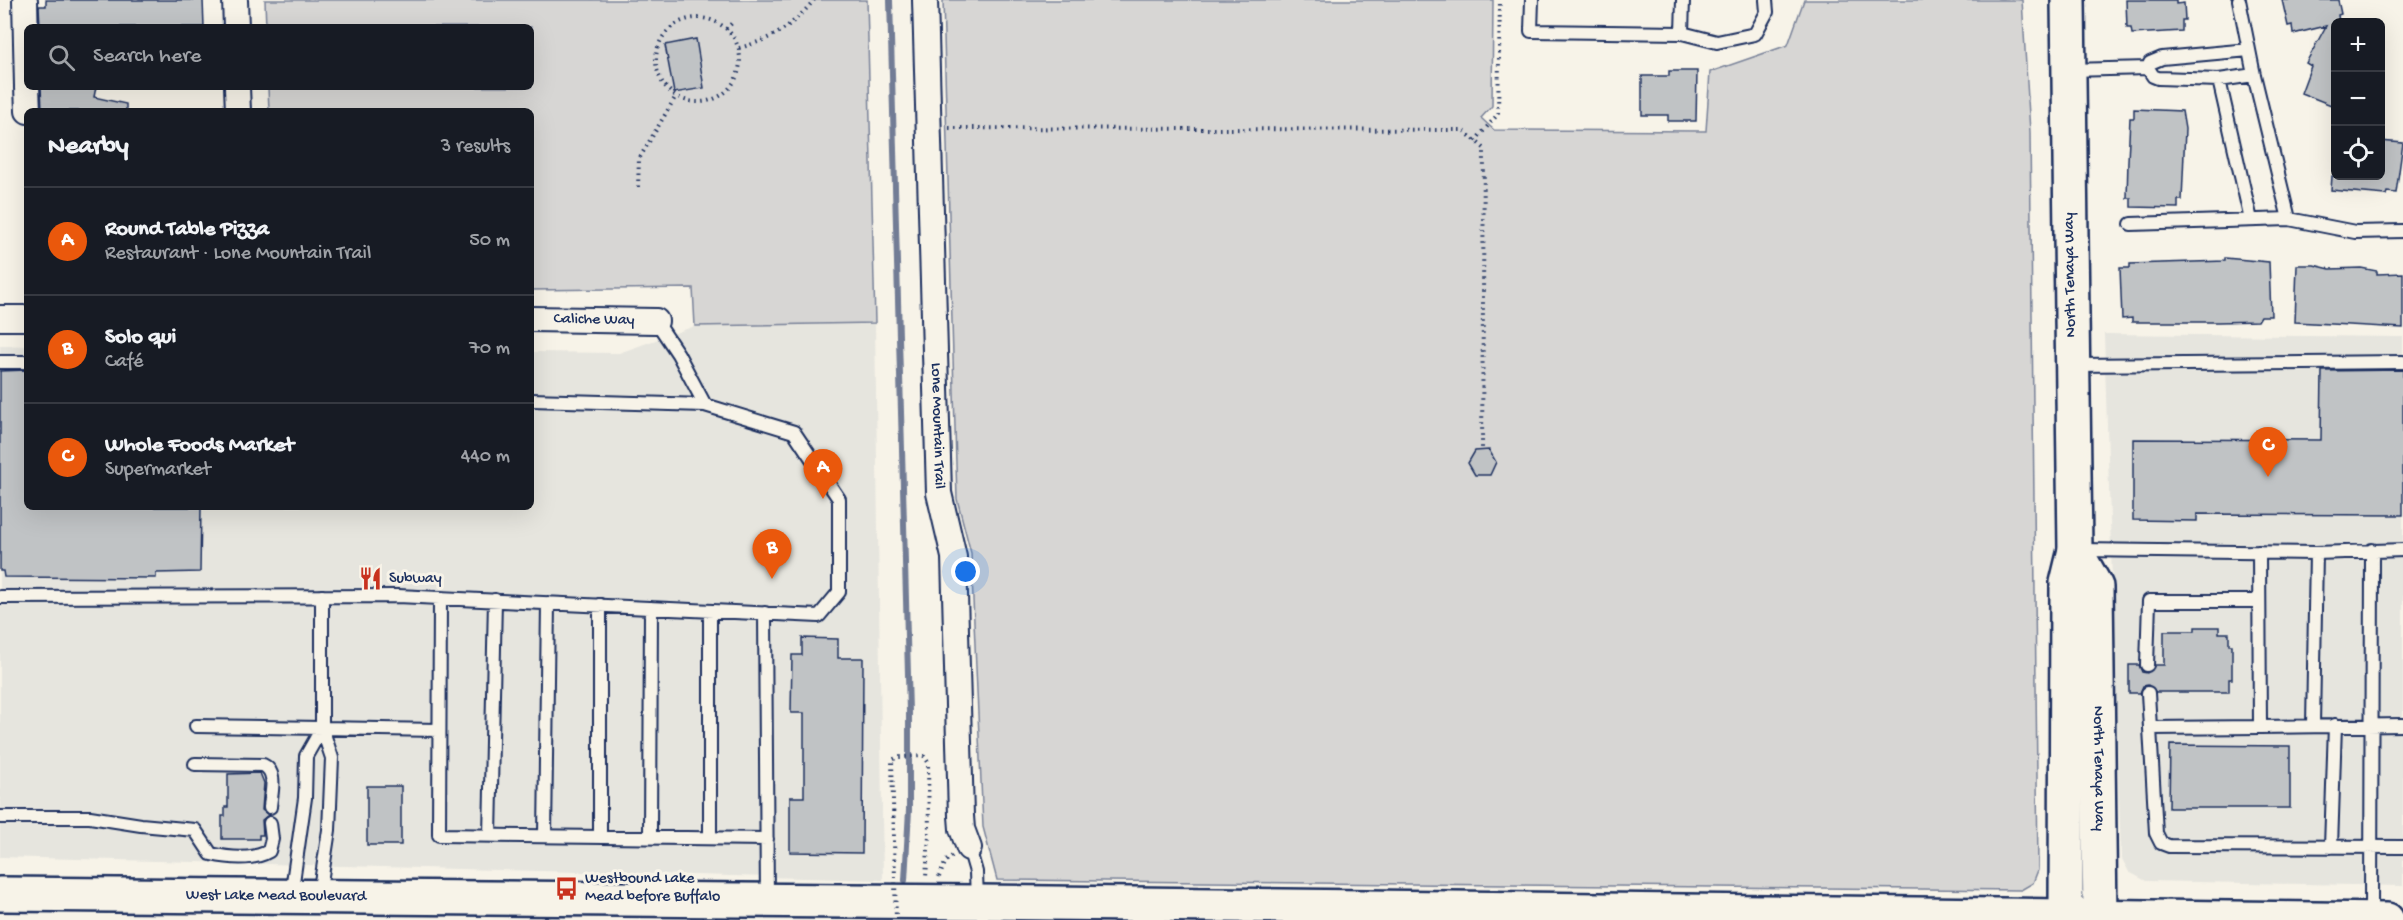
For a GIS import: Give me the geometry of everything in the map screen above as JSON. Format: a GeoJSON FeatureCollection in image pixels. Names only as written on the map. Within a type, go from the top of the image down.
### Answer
{"type":"FeatureCollection","features":[{"type":"Feature","properties":{"kind":"main road","name":"North Tenaya Way"},"geometry":{"type":"LineString","coordinates":[[2066,918],[2067,583],[2075,550],[2068,0]]}},
{"type":"Feature","properties":{"kind":"main road","name":"North Tenaya Way"},"geometry":{"type":"LineString","coordinates":[[2075,550],[2096,587],[2100,918]]}},
{"type":"Feature","properties":{"kind":"main road","name":"West Lake Mead Boulevard"},"geometry":{"type":"LineString","coordinates":[[0,894],[303,908],[767,901],[978,908],[1206,905],[1598,916],[2387,920]]}},
{"type":"Feature","properties":{"kind":"main road"},"geometry":{"type":"LineString","coordinates":[[606,920],[680,901]]}},
{"type":"Feature","properties":{"kind":"main road"},"geometry":{"type":"LineString","coordinates":[[1149,920],[1206,905]]}},
{"type":"Feature","properties":{"kind":"street"},"geometry":{"type":"LineString","coordinates":[[25,0],[26,24]]}},
{"type":"Feature","properties":{"kind":"street"},"geometry":{"type":"LineString","coordinates":[[235,0],[236,24]]}},
{"type":"Feature","properties":{"kind":"street","name":"Lone Mountain Trail"},"geometry":{"type":"LineString","coordinates":[[926,0],[939,494],[954,557],[963,850]]}},
{"type":"Feature","properties":{"kind":"street"},"geometry":{"type":"LineString","coordinates":[[27,90],[28,108]]}},
{"type":"Feature","properties":{"kind":"street"},"geometry":{"type":"LineString","coordinates":[[237,90],[238,108]]}},
{"type":"Feature","properties":{"kind":"street"},"geometry":{"type":"LineString","coordinates":[[0,318],[24,318]]}},
{"type":"Feature","properties":{"kind":"street","name":"Caliche Way"},"geometry":{"type":"LineString","coordinates":[[534,319],[656,321]]}},
{"type":"Feature","properties":{"kind":"lane"},"geometry":{"type":"LineString","coordinates":[[1532,0],[1531,31],[1682,33],[1717,42],[1755,34],[1767,12],[1766,0]]}},
{"type":"Feature","properties":{"kind":"lane"},"geometry":{"type":"LineString","coordinates":[[1682,33],[1683,0]]}},
{"type":"Feature","properties":{"kind":"lane"},"geometry":{"type":"LineString","coordinates":[[2239,0],[2254,75],[2289,219]]}},
{"type":"Feature","properties":{"kind":"lane"},"geometry":{"type":"LineString","coordinates":[[2069,70],[2148,68],[2155,60],[2249,50]]}},
{"type":"Feature","properties":{"kind":"lane"},"geometry":{"type":"LineString","coordinates":[[2178,57],[2178,80]]}},
{"type":"Feature","properties":{"kind":"lane"},"geometry":{"type":"LineString","coordinates":[[2148,68],[2149,73],[2158,78],[2178,80],[2219,80],[2254,75]]}},
{"type":"Feature","properties":{"kind":"lane"},"geometry":{"type":"LineString","coordinates":[[2219,80],[2251,220]]}},
{"type":"Feature","properties":{"kind":"lane"},"geometry":{"type":"LineString","coordinates":[[2131,224],[2289,219],[2355,232],[2403,231]]}},
{"type":"Feature","properties":{"kind":"lane"},"geometry":{"type":"LineString","coordinates":[[656,321],[678,354],[705,405]]}},
{"type":"Feature","properties":{"kind":"lane"},"geometry":{"type":"LineString","coordinates":[[0,362],[24,362]]}},
{"type":"Feature","properties":{"kind":"lane"},"geometry":{"type":"LineString","coordinates":[[2072,365],[2403,362]]}},
{"type":"Feature","properties":{"kind":"lane"},"geometry":{"type":"LineString","coordinates":[[0,597],[440,598],[819,616],[839,592],[839,499],[794,432],[705,405],[534,400]]}},
{"type":"Feature","properties":{"kind":"lane"},"geometry":{"type":"LineString","coordinates":[[2075,550],[2316,553],[2403,550]]}},
{"type":"Feature","properties":{"kind":"lane"},"geometry":{"type":"LineString","coordinates":[[2371,920],[2372,550]]}},
{"type":"Feature","properties":{"kind":"lane"},"geometry":{"type":"LineString","coordinates":[[2259,552],[2260,727]]}},
{"type":"Feature","properties":{"kind":"lane"},"geometry":{"type":"LineString","coordinates":[[2313,725],[2316,553]]}},
{"type":"Feature","properties":{"kind":"lane"},"geometry":{"type":"LineString","coordinates":[[303,908],[329,830],[332,781],[332,758],[322,728],[322,596]]}},
{"type":"Feature","properties":{"kind":"lane"},"geometry":{"type":"LineString","coordinates":[[440,598],[439,835],[767,839]]}},
{"type":"Feature","properties":{"kind":"lane"},"geometry":{"type":"LineString","coordinates":[[490,836],[495,600]]}},
{"type":"Feature","properties":{"kind":"lane"},"geometry":{"type":"LineString","coordinates":[[2147,665],[2149,601],[2259,601]]}},
{"type":"Feature","properties":{"kind":"lane"},"geometry":{"type":"LineString","coordinates":[[545,836],[548,603]]}},
{"type":"Feature","properties":{"kind":"lane"},"geometry":{"type":"LineString","coordinates":[[600,605],[600,837]]}},
{"type":"Feature","properties":{"kind":"lane"},"geometry":{"type":"LineString","coordinates":[[650,838],[651,608]]}},
{"type":"Feature","properties":{"kind":"lane"},"geometry":{"type":"LineString","coordinates":[[710,611],[710,838]]}},
{"type":"Feature","properties":{"kind":"lane"},"geometry":{"type":"LineString","coordinates":[[765,613],[767,901]]}},
{"type":"Feature","properties":{"kind":"lane"},"geometry":{"type":"LineString","coordinates":[[2148,693],[2156,833],[2161,843],[2169,846],[2403,847]]}},
{"type":"Feature","properties":{"kind":"lane"},"geometry":{"type":"LineString","coordinates":[[2331,847],[2335,725]]}},
{"type":"Feature","properties":{"kind":"lane"},"geometry":{"type":"LineString","coordinates":[[2150,728],[2403,725]]}},
{"type":"Feature","properties":{"kind":"lane"},"geometry":{"type":"LineString","coordinates":[[196,726],[439,730]]}},
{"type":"Feature","properties":{"kind":"lane"},"geometry":{"type":"LineString","coordinates":[[303,908],[306,756],[322,728]]}},
{"type":"Feature","properties":{"kind":"lane"},"geometry":{"type":"LineString","coordinates":[[195,764],[263,765],[269,768],[272,774],[270,807]]}},
{"type":"Feature","properties":{"kind":"lane"},"geometry":{"type":"LineString","coordinates":[[0,817],[90,817],[195,830],[211,854],[225,857],[252,857],[269,851],[272,839],[270,822]]}},
{"type":"Feature","properties":{"kind":"lane"},"geometry":{"type":"LineString","coordinates":[[963,850],[976,872],[978,908]]}},
{"type":"Feature","properties":{"kind":"path"},"geometry":{"type":"LineString","coordinates":[[739,48],[762,42],[786,29],[814,0]]}},
{"type":"Feature","properties":{"kind":"path"},"geometry":{"type":"LineString","coordinates":[[1475,141],[1498,114],[1500,0]]}},
{"type":"Feature","properties":{"kind":"path"},"geometry":{"type":"LineString","coordinates":[[695,18],[708,19],[726,29],[739,48],[740,72],[734,84],[724,94],[699,103],[676,96],[662,83],[656,70],[656,55],[660,41],[669,29],[681,21],[695,18]]}},
{"type":"Feature","properties":{"kind":"path"},"geometry":{"type":"LineString","coordinates":[[726,29],[733,22]]}},
{"type":"Feature","properties":{"kind":"path"},"geometry":{"type":"LineString","coordinates":[[638,187],[639,159],[676,96]]}},
{"type":"Feature","properties":{"kind":"path"},"geometry":{"type":"LineString","coordinates":[[943,128],[1463,130],[1484,148],[1482,450]]}},
{"type":"Feature","properties":{"kind":"path"},"geometry":{"type":"LineString","coordinates":[[896,920],[892,760],[898,757],[924,756],[928,762],[929,836],[926,876],[939,877],[946,861],[963,850]]}},
{"type":"Feature","properties":{"kind":"shaded area"},"geometry":{"type":"Polygon","coordinates":[[[265,0],[867,0],[875,323],[695,326],[693,288],[534,290],[534,108],[269,108],[268,90],[534,90],[534,24],[266,24],[265,0]]]}},
{"type":"Feature","properties":{"kind":"shaded area"},"geometry":{"type":"Polygon","coordinates":[[[943,0],[1493,0],[1492,106],[1481,118],[1494,130],[1706,131],[1710,72],[1788,45],[1804,0],[2022,0],[2030,132],[2038,870],[2033,883],[2021,890],[997,880],[983,827],[971,553],[957,499],[943,0]]]}},
{"type":"Feature","properties":{"kind":"shaded area"},"geometry":{"type":"Polygon","coordinates":[[[875,323],[883,880],[0,857],[0,345],[24,346],[24,510],[534,510],[534,352],[619,353],[695,326],[875,323]]]}},
{"type":"Feature","properties":{"kind":"shaded area"},"geometry":{"type":"Polygon","coordinates":[[[2104,334],[2403,337],[2403,886],[2146,881],[2129,872],[2121,857],[2104,334]]]}},
{"type":"Feature","properties":{"kind":"building"},"geometry":{"type":"Polygon","coordinates":[[[46,0],[203,0],[204,24],[40,24],[39,6],[46,6],[46,0]]]}},
{"type":"Feature","properties":{"kind":"building"},"geometry":{"type":"Polygon","coordinates":[[[2126,0],[2176,0],[2176,4],[2184,3],[2185,20],[2182,20],[2182,31],[2132,34],[2131,28],[2127,28],[2126,0]]]}},
{"type":"Feature","properties":{"kind":"building"},"geometry":{"type":"Polygon","coordinates":[[[2282,0],[2338,0],[2341,14],[2338,15],[2338,18],[2331,18],[2331,105],[2301,93],[2311,66],[2306,63],[2326,26],[2293,34],[2292,25],[2288,26],[2282,0]]]}},
{"type":"Feature","properties":{"kind":"building"},"geometry":{"type":"Polygon","coordinates":[[[696,39],[704,88],[674,93],[665,45],[696,39]]]}},
{"type":"Feature","properties":{"kind":"building"},"geometry":{"type":"Polygon","coordinates":[[[1669,71],[1697,71],[1696,121],[1668,121],[1668,115],[1642,115],[1642,76],[1669,76],[1669,71]]]}},
{"type":"Feature","properties":{"kind":"building"},"geometry":{"type":"Polygon","coordinates":[[[41,90],[95,90],[94,97],[126,104],[126,108],[42,108],[41,90]]]}},
{"type":"Feature","properties":{"kind":"building"},"geometry":{"type":"Polygon","coordinates":[[[2134,109],[2182,111],[2185,129],[2182,200],[2178,200],[2178,208],[2131,207],[2131,198],[2127,198],[2130,118],[2134,118],[2134,109]]]}},
{"type":"Feature","properties":{"kind":"building"},"geometry":{"type":"Polygon","coordinates":[[[2385,141],[2403,143],[2396,193],[2387,192],[2386,195],[2331,190],[2332,180],[2385,180],[2385,141]]]}},
{"type":"Feature","properties":{"kind":"building"},"geometry":{"type":"Polygon","coordinates":[[[2225,258],[2269,262],[2271,316],[2261,316],[2258,321],[2218,322],[2132,322],[2132,318],[2122,319],[2120,268],[2130,268],[2130,264],[2225,261],[2225,258]]]}},
{"type":"Feature","properties":{"kind":"building"},"geometry":{"type":"Polygon","coordinates":[[[2297,265],[2314,265],[2330,269],[2361,268],[2377,271],[2377,274],[2403,273],[2403,328],[2295,322],[2297,265]]]}},
{"type":"Feature","properties":{"kind":"building"},"geometry":{"type":"Polygon","coordinates":[[[24,370],[24,510],[201,510],[200,572],[156,573],[156,578],[4,577],[3,571],[0,571],[0,371],[24,370]]]}},
{"type":"Feature","properties":{"kind":"building"},"geometry":{"type":"Polygon","coordinates":[[[2403,370],[2403,515],[2197,514],[2197,521],[2133,520],[2133,439],[2321,440],[2322,371],[2403,370]]]}},
{"type":"Feature","properties":{"kind":"building"},"geometry":{"type":"Polygon","coordinates":[[[1489,450],[1496,462],[1490,475],[1475,475],[1468,463],[1475,451],[1489,450]]]}},
{"type":"Feature","properties":{"kind":"building"},"geometry":{"type":"Polygon","coordinates":[[[2195,627],[2219,627],[2219,633],[2229,633],[2229,645],[2232,645],[2232,679],[2229,679],[2229,692],[2156,692],[2148,685],[2143,686],[2140,693],[2129,693],[2129,665],[2139,665],[2142,672],[2147,673],[2155,665],[2164,665],[2164,631],[2195,631],[2195,627]]]}},
{"type":"Feature","properties":{"kind":"building"},"geometry":{"type":"Polygon","coordinates":[[[802,638],[838,639],[838,658],[863,658],[862,853],[790,852],[790,797],[804,797],[804,713],[791,713],[792,655],[802,655],[802,638]]]}},
{"type":"Feature","properties":{"kind":"building"},"geometry":{"type":"Polygon","coordinates":[[[2170,745],[2290,746],[2290,808],[2169,808],[2170,745]]]}},
{"type":"Feature","properties":{"kind":"building"},"geometry":{"type":"Polygon","coordinates":[[[260,773],[264,783],[262,810],[268,815],[262,820],[263,835],[259,835],[259,839],[222,839],[222,816],[225,816],[225,807],[228,807],[228,774],[260,773]]]}},
{"type":"Feature","properties":{"kind":"building"},"geometry":{"type":"Polygon","coordinates":[[[367,786],[401,786],[401,845],[367,845],[367,786]]]}},
{"type":"Feature","properties":{"kind":"waterway"},"geometry":{"type":"LineString","coordinates":[[890,0],[909,712],[909,810],[905,880]]}},
{"type":"Feature","properties":{"kind":"place","name":"Whole Foods Market"},"geometry":{"type":"Point","coordinates":[2268,477]}},
{"type":"Feature","properties":{"kind":"place","name":"Round Table Pizza"},"geometry":{"type":"Point","coordinates":[823,499]}},
{"type":"Feature","properties":{"kind":"place","name":"Subway"},"geometry":{"type":"Point","coordinates":[371,579]}},
{"type":"Feature","properties":{"kind":"place","name":"Solo qui"},"geometry":{"type":"Point","coordinates":[772,579]}},
{"type":"Feature","properties":{"kind":"place","name":"Westbound Lake Mead before Buffalo"},"geometry":{"type":"Point","coordinates":[567,888]}}]}
